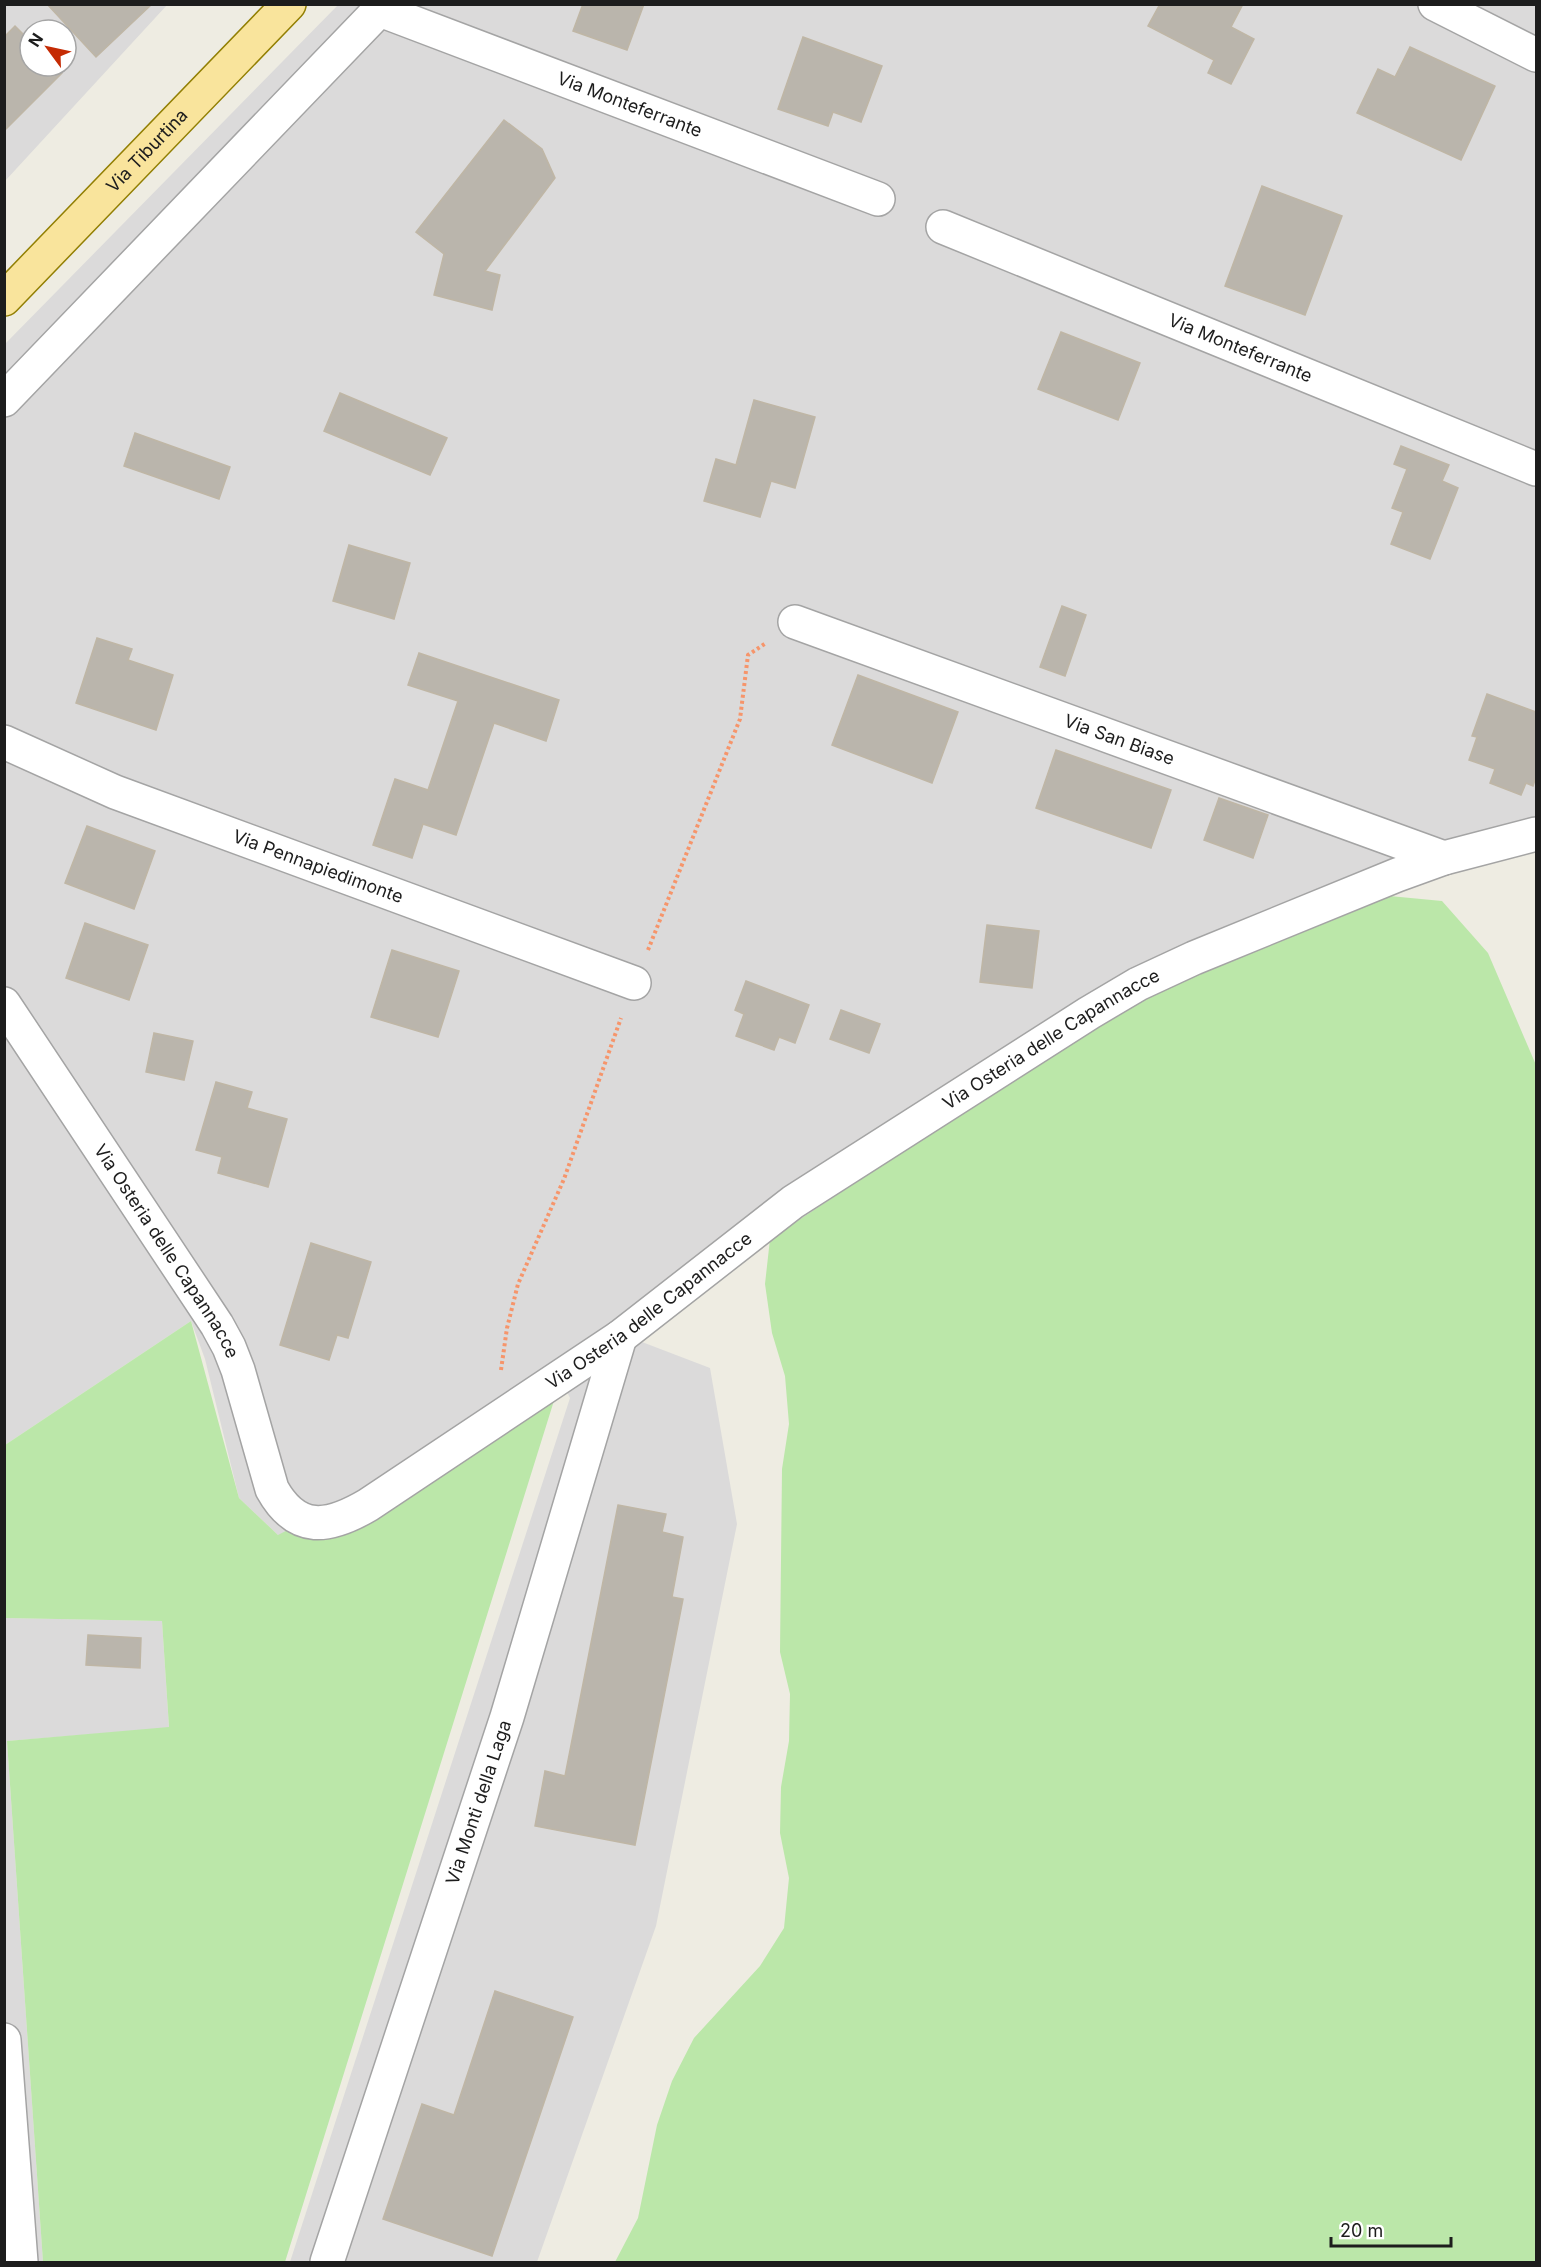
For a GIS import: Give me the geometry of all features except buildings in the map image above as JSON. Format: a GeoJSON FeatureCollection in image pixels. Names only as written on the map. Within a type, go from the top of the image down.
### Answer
{"type":"FeatureCollection","features":[{"type":"Feature","properties":{"kind":"main road","name":"Via Tiburtina"},"geometry":{"type":"LineString","coordinates":[[4,299],[289,4]]}},
{"type":"Feature","properties":{"kind":"street"},"geometry":{"type":"LineString","coordinates":[[1435,4],[1536,56]]}},
{"type":"Feature","properties":{"kind":"street"},"geometry":{"type":"LineString","coordinates":[[4,400],[383,7]]}},
{"type":"Feature","properties":{"kind":"street","name":"Via Monteferrante"},"geometry":{"type":"LineString","coordinates":[[383,7],[878,199]]}},
{"type":"Feature","properties":{"kind":"street","name":"Via Monteferrante"},"geometry":{"type":"LineString","coordinates":[[943,226],[1536,469]]}},
{"type":"Feature","properties":{"kind":"street","name":"Via San Biase"},"geometry":{"type":"LineString","coordinates":[[795,622],[1444,858]]}},
{"type":"Feature","properties":{"kind":"street","name":"Via Pennapiedimonte"},"geometry":{"type":"LineString","coordinates":[[4,742],[115,792],[633,983]]}},
{"type":"Feature","properties":{"kind":"street","name":"Via Osteria delle Capannacce"},"geometry":{"type":"LineString","coordinates":[[4,1004],[217,1325],[238,1370],[273,1489],[284,1506],[299,1519],[310,1523],[330,1523],[354,1514],[620,1337],[792,1202],[1138,984],[1194,958],[1397,875],[1444,858],[1536,834]]}},
{"type":"Feature","properties":{"kind":"street","name":"Via Monti della Laga"},"geometry":{"type":"LineString","coordinates":[[327,2262],[507,1717],[620,1337]]}},
{"type":"Feature","properties":{"kind":"street"},"geometry":{"type":"LineString","coordinates":[[4,2040],[21,2262]]}},
{"type":"Feature","properties":{"kind":"shaded area"},"geometry":{"type":"Polygon","coordinates":[[[5,5],[167,5],[5,181],[5,5]]]}},
{"type":"Feature","properties":{"kind":"shaded area"},"geometry":{"type":"Polygon","coordinates":[[[338,5],[1536,5],[1536,850],[1446,870],[1379,895],[770,1239],[642,1342],[710,1368],[737,1524],[656,1926],[537,2262],[290,2262],[570,1398],[566,1390],[326,1546],[278,1535],[239,1498],[205,1359],[191,1321],[5,1445],[4,345],[338,5]]]}},
{"type":"Feature","properties":{"kind":"shaded area"},"geometry":{"type":"Polygon","coordinates":[[[5,1618],[162,1621],[169,1728],[7,1741],[43,2262],[5,2262],[5,1618]]]}},
{"type":"Feature","properties":{"kind":"green space"},"geometry":{"type":"Polygon","coordinates":[[[1379,895],[1442,901],[1488,953],[1536,1065],[1536,2262],[615,2262],[638,2218],[657,2125],[672,2081],[694,2038],[760,1966],[784,1928],[789,1878],[780,1833],[781,1787],[789,1741],[790,1694],[780,1652],[782,1469],[789,1424],[785,1376],[772,1333],[765,1284],[770,1239],[1151,988],[1379,895]]]}},
{"type":"Feature","properties":{"kind":"green space"},"geometry":{"type":"Polygon","coordinates":[[[191,1321],[239,1498],[278,1535],[557,1391],[285,2262],[43,2262],[7,1741],[169,1727],[162,1621],[5,1618],[5,1445],[191,1321]]]}}]}
